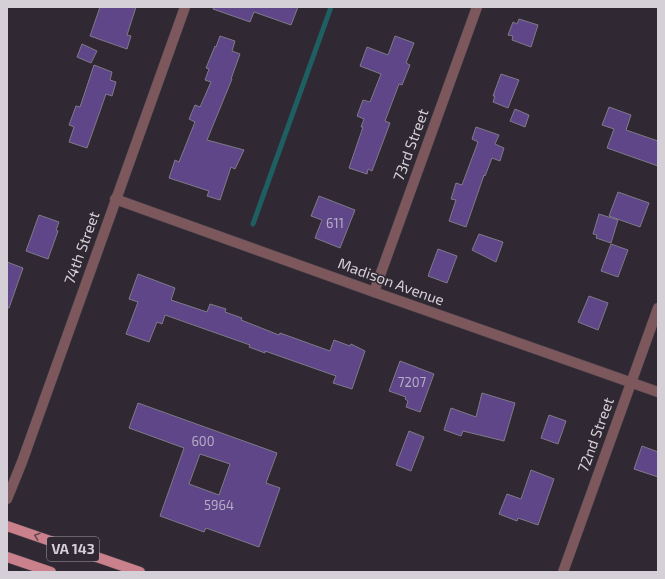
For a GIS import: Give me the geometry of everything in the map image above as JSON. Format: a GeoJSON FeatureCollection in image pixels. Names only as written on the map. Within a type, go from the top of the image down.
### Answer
{"type":"FeatureCollection","features":[{"type":"Feature","properties":{"kind":"main road","name":"VA 143"},"geometry":{"type":"LineString","coordinates":[[7,526],[140,572]]}},
{"type":"Feature","properties":{"kind":"main road","name":"VA 143"},"geometry":{"type":"LineString","coordinates":[[7,557],[51,572]]}},
{"type":"Feature","properties":{"kind":"street","name":"74th Street"},"geometry":{"type":"LineString","coordinates":[[7,499],[22,462],[185,7]]}},
{"type":"Feature","properties":{"kind":"street","name":"73rd Street"},"geometry":{"type":"LineString","coordinates":[[374,292],[477,7]]}},
{"type":"Feature","properties":{"kind":"street","name":"Madison Avenue"},"geometry":{"type":"LineString","coordinates":[[115,199],[658,392]]}},
{"type":"Feature","properties":{"kind":"street","name":"72nd Street"},"geometry":{"type":"LineString","coordinates":[[563,572],[658,308]]}},
{"type":"Feature","properties":{"kind":"building"},"geometry":{"type":"Polygon","coordinates":[[[100,7],[136,7],[127,35],[131,36],[127,49],[90,36],[100,7]]]}},
{"type":"Feature","properties":{"kind":"building"},"geometry":{"type":"Polygon","coordinates":[[[214,7],[298,7],[291,25],[254,12],[250,22],[213,9],[214,7]]]}},
{"type":"Feature","properties":{"kind":"building"},"geometry":{"type":"Polygon","coordinates":[[[519,19],[538,25],[531,47],[512,40],[513,36],[508,35],[513,22],[517,24],[519,19]]]}},
{"type":"Feature","properties":{"kind":"building"},"geometry":{"type":"Polygon","coordinates":[[[220,36],[235,41],[232,51],[240,54],[232,79],[207,140],[244,150],[235,169],[231,167],[220,200],[207,196],[209,191],[169,178],[175,160],[179,162],[195,122],[189,119],[195,105],[200,107],[211,82],[205,80],[209,69],[206,68],[220,36]]]}},
{"type":"Feature","properties":{"kind":"building"},"geometry":{"type":"Polygon","coordinates":[[[395,36],[414,43],[406,63],[410,65],[402,85],[399,84],[385,121],[390,123],[372,171],[368,169],[367,174],[349,168],[363,127],[361,127],[364,119],[357,116],[363,100],[370,102],[381,74],[360,66],[367,47],[388,55],[395,36]]]}},
{"type":"Feature","properties":{"kind":"building"},"geometry":{"type":"Polygon","coordinates":[[[82,44],[97,51],[91,63],[77,57],[82,44]]]}},
{"type":"Feature","properties":{"kind":"building"},"geometry":{"type":"Polygon","coordinates":[[[94,65],[112,72],[110,80],[116,82],[112,96],[106,94],[87,148],[69,142],[74,127],[69,125],[76,106],[80,107],[94,65]]]}},
{"type":"Feature","properties":{"kind":"building"},"geometry":{"type":"Polygon","coordinates":[[[501,74],[519,80],[508,108],[493,102],[495,96],[493,96],[501,74]]]}},
{"type":"Feature","properties":{"kind":"building"},"geometry":{"type":"Polygon","coordinates":[[[609,107],[631,115],[626,130],[658,141],[658,166],[607,148],[614,129],[602,125],[609,107]]]}},
{"type":"Feature","properties":{"kind":"building"},"geometry":{"type":"Polygon","coordinates":[[[515,109],[529,115],[525,127],[510,121],[515,109]]]}},
{"type":"Feature","properties":{"kind":"building"},"geometry":{"type":"Polygon","coordinates":[[[476,127],[499,135],[495,144],[504,148],[500,161],[492,158],[485,176],[484,175],[466,227],[449,221],[456,200],[451,199],[456,183],[462,185],[478,142],[472,139],[476,127]]]}},
{"type":"Feature","properties":{"kind":"building"},"geometry":{"type":"Polygon","coordinates":[[[618,192],[649,203],[640,227],[609,216],[618,192]]]}},
{"type":"Feature","properties":{"kind":"building"},"geometry":{"type":"Polygon","coordinates":[[[319,196],[355,210],[340,248],[315,238],[322,220],[311,216],[319,196]]]}},
{"type":"Feature","properties":{"kind":"building"},"geometry":{"type":"Polygon","coordinates":[[[599,214],[618,220],[611,243],[596,238],[597,235],[593,234],[599,214]]]}},
{"type":"Feature","properties":{"kind":"building"},"geometry":{"type":"Polygon","coordinates":[[[39,215],[59,222],[56,230],[58,231],[48,259],[26,251],[39,215]]]}},
{"type":"Feature","properties":{"kind":"building"},"geometry":{"type":"Polygon","coordinates":[[[479,234],[503,242],[496,262],[472,250],[479,234]]]}},
{"type":"Feature","properties":{"kind":"building"},"geometry":{"type":"Polygon","coordinates":[[[611,244],[628,250],[618,277],[601,271],[611,244]]]}},
{"type":"Feature","properties":{"kind":"building"},"geometry":{"type":"Polygon","coordinates":[[[438,249],[457,256],[447,283],[428,276],[438,249]]]}},
{"type":"Feature","properties":{"kind":"building"},"geometry":{"type":"Polygon","coordinates":[[[7,262],[23,268],[9,308],[7,308],[7,262]]]}},
{"type":"Feature","properties":{"kind":"building"},"geometry":{"type":"Polygon","coordinates":[[[138,274],[175,288],[171,300],[207,312],[210,304],[226,309],[225,312],[242,318],[241,320],[279,335],[280,333],[330,351],[334,340],[350,346],[351,344],[365,351],[352,389],[333,383],[336,376],[265,351],[265,353],[249,347],[250,345],[165,315],[162,324],[157,322],[149,342],[126,334],[138,302],[129,299],[138,274]]]}},
{"type":"Feature","properties":{"kind":"building"},"geometry":{"type":"Polygon","coordinates":[[[589,296],[608,303],[598,330],[578,322],[589,296]]]}},
{"type":"Feature","properties":{"kind":"building"},"geometry":{"type":"Polygon","coordinates":[[[400,361],[434,374],[420,412],[406,407],[408,401],[405,399],[406,397],[389,391],[400,361]]]}},
{"type":"Feature","properties":{"kind":"building"},"geometry":{"type":"Polygon","coordinates":[[[482,393],[515,403],[504,441],[463,431],[461,436],[444,430],[451,408],[476,417],[482,393]]]}},
{"type":"Feature","properties":{"kind":"building"},"geometry":{"type":"Polygon","coordinates":[[[138,403],[277,453],[266,483],[280,488],[259,547],[206,528],[204,532],[160,516],[184,448],[129,428],[138,403]],[[200,454],[189,484],[219,495],[230,464],[200,454]]]}},
{"type":"Feature","properties":{"kind":"building"},"geometry":{"type":"Polygon","coordinates":[[[549,415],[566,421],[558,444],[541,438],[549,415]]]}},
{"type":"Feature","properties":{"kind":"building"},"geometry":{"type":"Polygon","coordinates":[[[409,431],[424,437],[411,471],[396,465],[409,431]]]}},
{"type":"Feature","properties":{"kind":"building"},"geometry":{"type":"Polygon","coordinates":[[[642,446],[658,452],[658,477],[634,469],[642,446]]]}},
{"type":"Feature","properties":{"kind":"building"},"geometry":{"type":"Polygon","coordinates":[[[531,470],[554,479],[538,525],[518,518],[517,521],[499,514],[507,494],[521,499],[531,470]]]}},
{"type":"Feature","properties":{"kind":"waterway"},"geometry":{"type":"LineString","coordinates":[[253,224],[331,7]]}}]}
